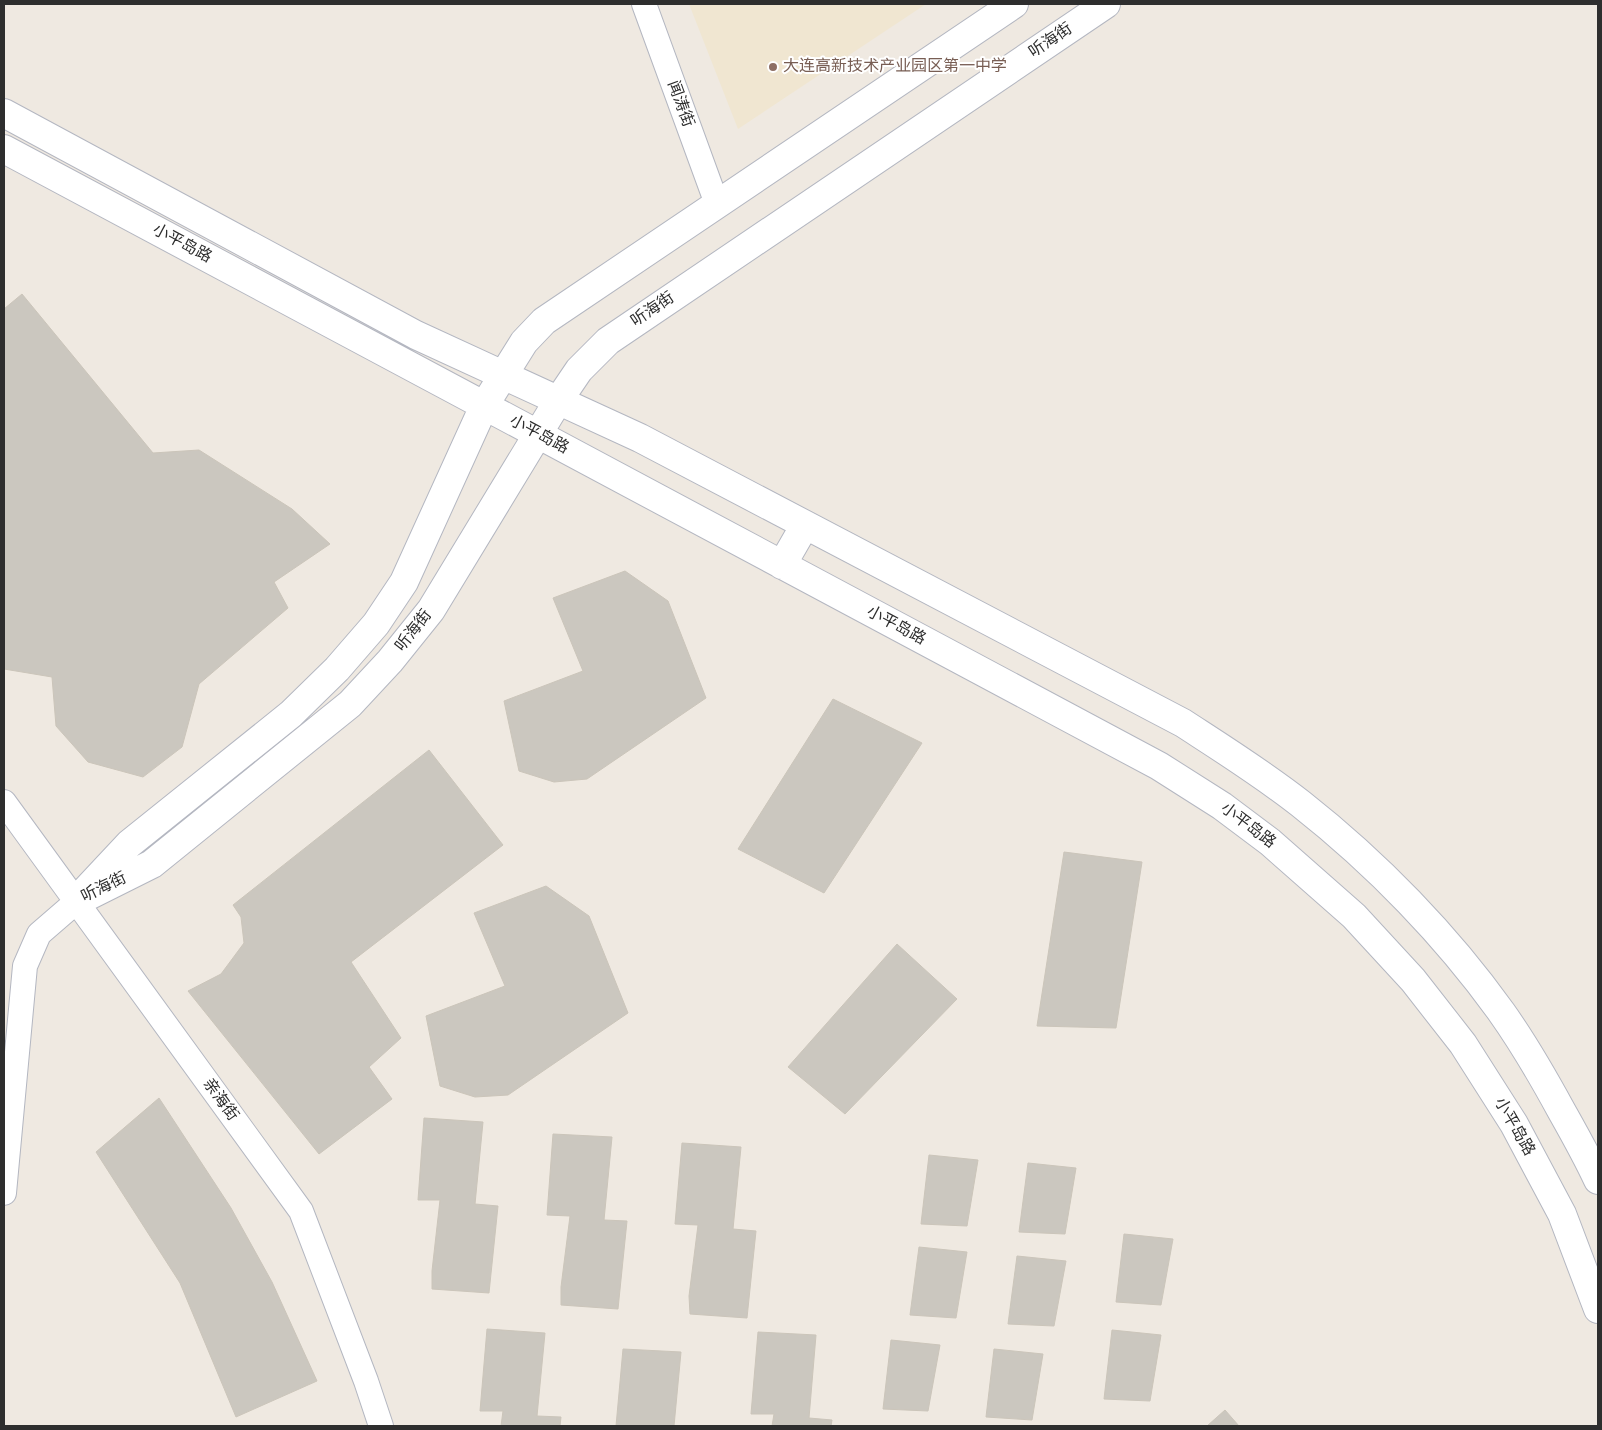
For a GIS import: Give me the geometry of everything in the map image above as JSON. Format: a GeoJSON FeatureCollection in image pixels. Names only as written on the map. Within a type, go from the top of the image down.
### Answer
{"type":"FeatureCollection","features":[{"type":"Feature","properties":{"kind":"street","name":"闻涛街"},"geometry":{"type":"LineString","coordinates":[[644,4],[717,204]]}},
{"type":"Feature","properties":{"kind":"street","name":"听海街"},"geometry":{"type":"LineString","coordinates":[[76,902],[129,844],[291,714],[337,669],[376,624],[404,582],[484,406],[524,342],[544,320],[1014,4]]}},
{"type":"Feature","properties":{"kind":"street","name":"听海街"},"geometry":{"type":"LineString","coordinates":[[76,902],[152,864],[350,704],[390,661],[431,610],[558,401],[579,370],[608,341],[1106,4]]}},
{"type":"Feature","properties":{"kind":"street","name":"小平岛路"},"geometry":{"type":"LineString","coordinates":[[4,114],[416,335],[640,438],[1183,723],[1248,765],[1302,804],[1360,855],[1418,912],[1461,960],[1502,1014],[1544,1078],[1589,1159],[1598,1180]]}},
{"type":"Feature","properties":{"kind":"street","name":"小平岛路"},"geometry":{"type":"LineString","coordinates":[[4,149],[1159,766],[1222,806],[1270,842],[1354,916],[1413,980],[1463,1044],[1514,1124],[1562,1214],[1598,1309]]}},
{"type":"Feature","properties":{"kind":"street"},"geometry":{"type":"LineString","coordinates":[[782,565],[805,525]]}},
{"type":"Feature","properties":{"kind":"street","name":"亲海街"},"geometry":{"type":"LineString","coordinates":[[4,802],[301,1211],[366,1381],[381,1426]]}},
{"type":"Feature","properties":{"kind":"street"},"geometry":{"type":"LineString","coordinates":[[4,1193],[25,966],[39,934],[76,902]]}},
{"type":"Feature","properties":{"kind":"shaded area","name":"大连高新技术产业园区第一中学"},"geometry":{"type":"Polygon","coordinates":[[[689,4],[926,4],[738,129],[689,4]]]}},
{"type":"Feature","properties":{"kind":"building"},"geometry":{"type":"Polygon","coordinates":[[[22,294],[153,453],[199,450],[292,509],[330,544],[274,582],[288,608],[199,684],[182,747],[143,777],[88,762],[56,726],[52,677],[4,669],[4,309],[22,294]]]}},
{"type":"Feature","properties":{"kind":"building"},"geometry":{"type":"Polygon","coordinates":[[[625,571],[668,601],[706,698],[587,779],[554,782],[519,771],[504,701],[583,671],[553,598],[625,571]]]}},
{"type":"Feature","properties":{"kind":"building"},"geometry":{"type":"Polygon","coordinates":[[[833,699],[922,743],[824,893],[738,849],[833,699]]]}},
{"type":"Feature","properties":{"kind":"building"},"geometry":{"type":"Polygon","coordinates":[[[429,750],[503,845],[351,962],[401,1038],[369,1067],[392,1099],[319,1154],[188,991],[221,974],[244,943],[241,917],[233,905],[429,750]]]}},
{"type":"Feature","properties":{"kind":"building"},"geometry":{"type":"Polygon","coordinates":[[[1064,852],[1142,862],[1116,1028],[1037,1026],[1064,852]]]}},
{"type":"Feature","properties":{"kind":"building"},"geometry":{"type":"Polygon","coordinates":[[[546,886],[589,916],[628,1013],[508,1095],[475,1097],[440,1086],[426,1016],[505,986],[474,913],[546,886]]]}},
{"type":"Feature","properties":{"kind":"building"},"geometry":{"type":"Polygon","coordinates":[[[897,944],[957,999],[845,1114],[788,1067],[897,944]]]}},
{"type":"Feature","properties":{"kind":"building"},"geometry":{"type":"Polygon","coordinates":[[[159,1098],[231,1208],[272,1282],[317,1381],[236,1417],[180,1283],[96,1152],[159,1098]]]}},
{"type":"Feature","properties":{"kind":"building"},"geometry":{"type":"Polygon","coordinates":[[[424,1118],[483,1122],[475,1204],[498,1206],[489,1293],[432,1289],[432,1271],[440,1200],[418,1200],[424,1118]]]}},
{"type":"Feature","properties":{"kind":"building"},"geometry":{"type":"Polygon","coordinates":[[[553,1134],[612,1137],[604,1220],[627,1221],[618,1309],[561,1305],[561,1287],[570,1216],[547,1215],[553,1134]]]}},
{"type":"Feature","properties":{"kind":"building"},"geometry":{"type":"Polygon","coordinates":[[[682,1143],[741,1147],[733,1229],[756,1231],[747,1318],[690,1314],[689,1296],[698,1225],[675,1224],[682,1143]]]}},
{"type":"Feature","properties":{"kind":"building"},"geometry":{"type":"Polygon","coordinates":[[[929,1155],[978,1160],[967,1226],[921,1224],[929,1155]]]}},
{"type":"Feature","properties":{"kind":"building"},"geometry":{"type":"Polygon","coordinates":[[[1028,1163],[1076,1168],[1065,1234],[1019,1232],[1028,1163]]]}},
{"type":"Feature","properties":{"kind":"building"},"geometry":{"type":"Polygon","coordinates":[[[1124,1234],[1173,1239],[1161,1305],[1116,1302],[1124,1234]]]}},
{"type":"Feature","properties":{"kind":"building"},"geometry":{"type":"Polygon","coordinates":[[[919,1247],[967,1252],[956,1318],[910,1315],[919,1247]]]}},
{"type":"Feature","properties":{"kind":"building"},"geometry":{"type":"Polygon","coordinates":[[[1017,1256],[1066,1261],[1054,1326],[1008,1324],[1017,1256]]]}},
{"type":"Feature","properties":{"kind":"building"},"geometry":{"type":"Polygon","coordinates":[[[487,1329],[545,1333],[537,1416],[561,1417],[560,1426],[501,1426],[503,1411],[480,1411],[487,1329]]]}},
{"type":"Feature","properties":{"kind":"building"},"geometry":{"type":"Polygon","coordinates":[[[1112,1330],[1161,1335],[1150,1401],[1104,1399],[1112,1330]]]}},
{"type":"Feature","properties":{"kind":"building"},"geometry":{"type":"Polygon","coordinates":[[[758,1332],[816,1335],[809,1418],[832,1420],[831,1426],[772,1426],[774,1414],[751,1414],[758,1332]]]}},
{"type":"Feature","properties":{"kind":"building"},"geometry":{"type":"Polygon","coordinates":[[[891,1340],[940,1345],[928,1411],[883,1409],[891,1340]]]}},
{"type":"Feature","properties":{"kind":"building"},"geometry":{"type":"Polygon","coordinates":[[[623,1349],[681,1352],[674,1426],[616,1426],[623,1349]]]}},
{"type":"Feature","properties":{"kind":"building"},"geometry":{"type":"Polygon","coordinates":[[[994,1349],[1043,1354],[1032,1420],[986,1417],[994,1349]]]}},
{"type":"Feature","properties":{"kind":"building"},"geometry":{"type":"Polygon","coordinates":[[[1225,1410],[1239,1426],[1207,1426],[1225,1410]]]}},
{"type":"Feature","properties":{"kind":"place","name":"大连高新技术产业园区第一中学"},"geometry":{"type":"Point","coordinates":[773,67]}}]}
